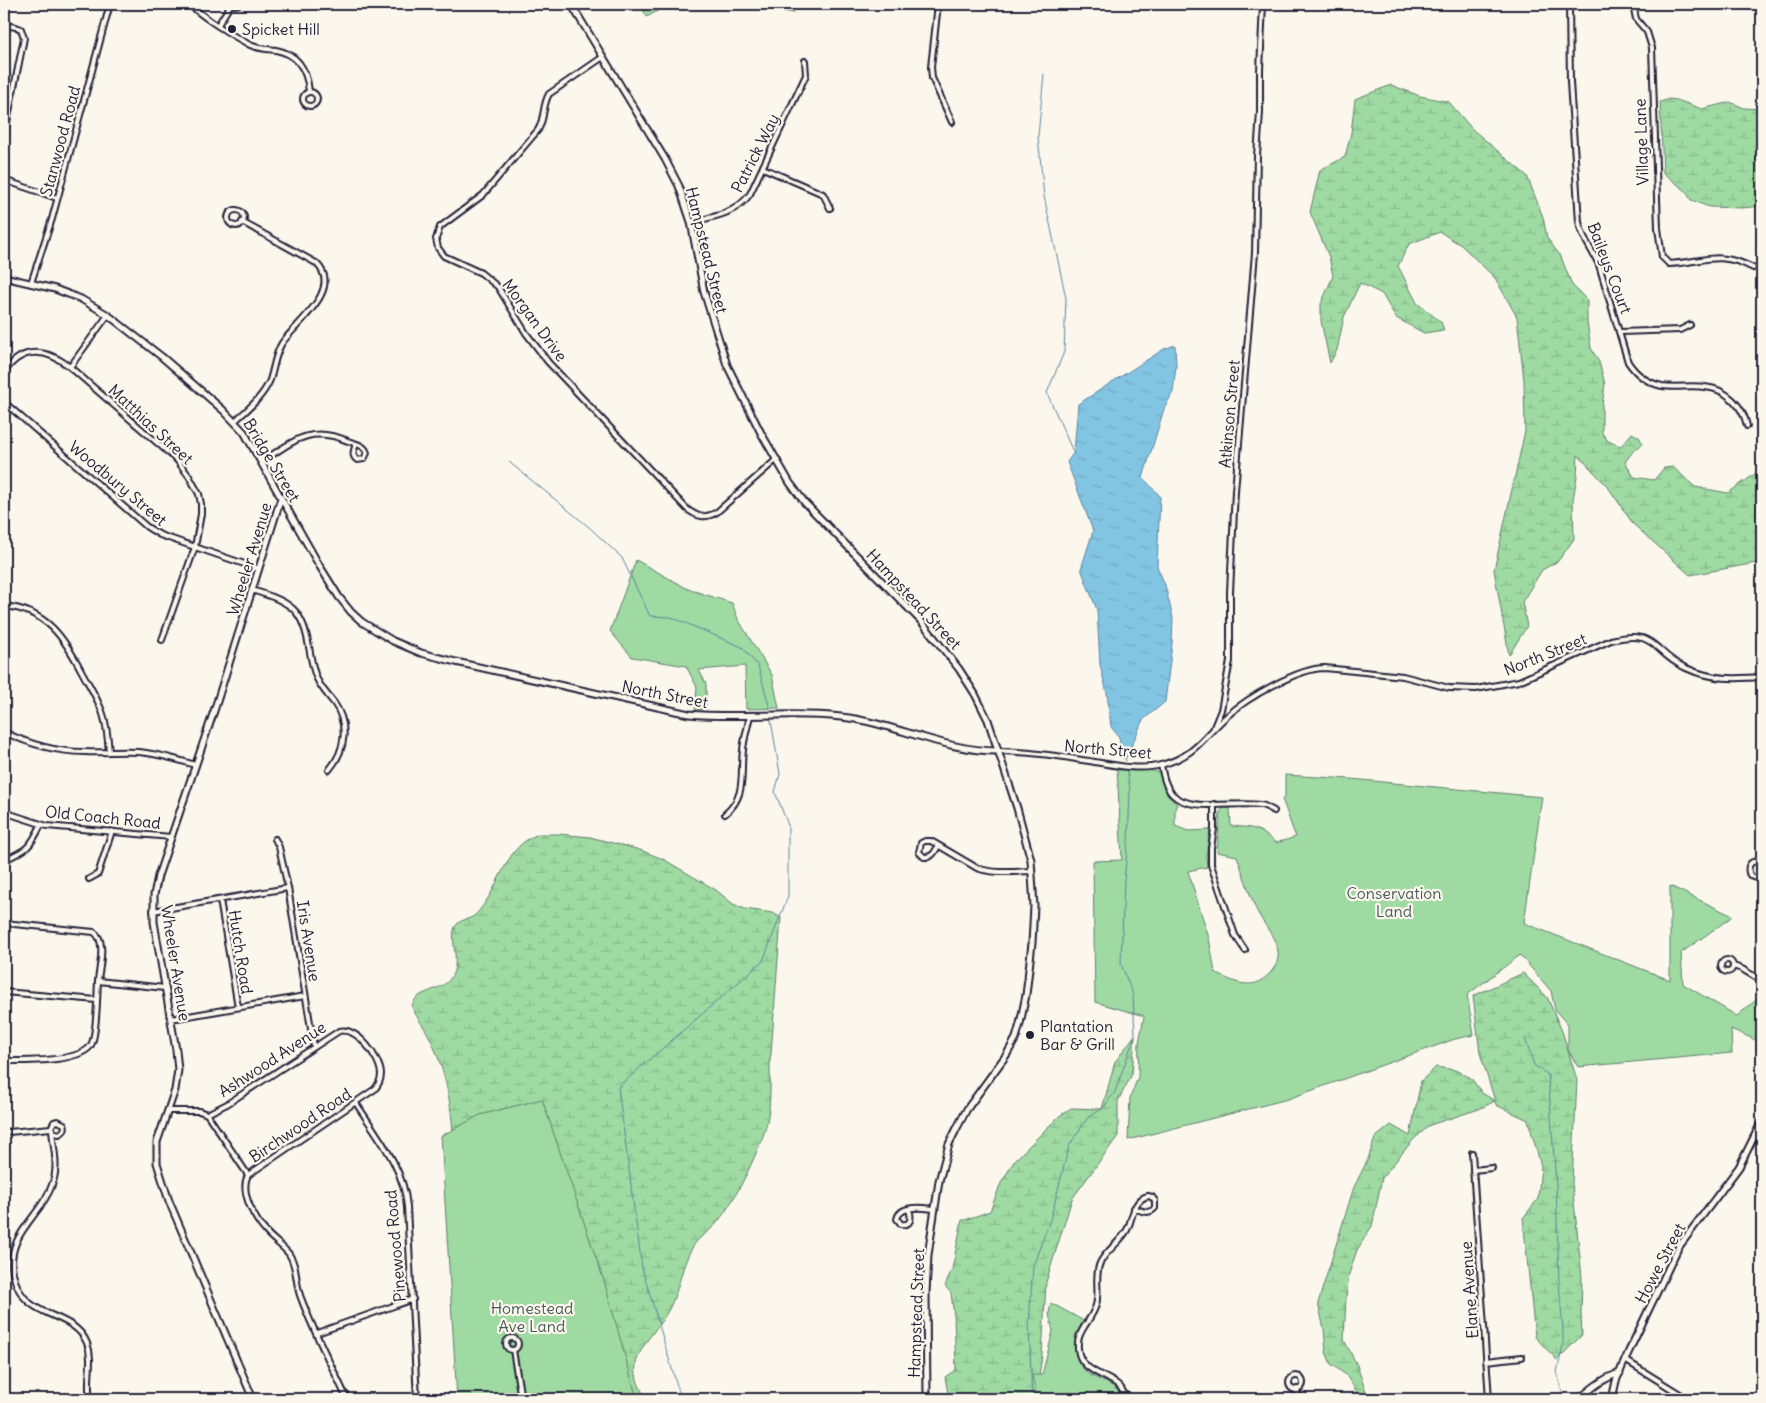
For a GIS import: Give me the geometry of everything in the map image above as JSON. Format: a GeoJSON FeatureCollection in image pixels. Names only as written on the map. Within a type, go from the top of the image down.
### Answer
{"type":"FeatureCollection","features":[{"type":"Feature","properties":{"kind":"street","name":"Stanwood Road"},"geometry":{"type":"LineString","coordinates":[[31,283],[57,198],[110,4]]}},
{"type":"Feature","properties":{"kind":"street"},"geometry":{"type":"LineString","coordinates":[[189,4],[218,25],[250,44],[261,49],[280,51],[296,59],[306,75],[309,91]]}},
{"type":"Feature","properties":{"kind":"street"},"geometry":{"type":"LineString","coordinates":[[218,25],[231,4],[239,4]]}},
{"type":"Feature","properties":{"kind":"street","name":"Hampstead Street"},"geometry":{"type":"LineString","coordinates":[[571,4],[673,174],[685,201],[691,222],[704,292],[720,347],[729,370],[761,433],[790,483],[805,503],[921,621],[954,662],[978,698],[988,720],[1028,843],[1034,906],[1026,995],[1020,1024],[1016,1038],[1007,1054],[967,1108],[949,1144],[939,1181],[928,1260],[926,1293],[927,1399]]}},
{"type":"Feature","properties":{"kind":"street"},"geometry":{"type":"LineString","coordinates":[[938,4],[931,67],[932,78],[952,122]]}},
{"type":"Feature","properties":{"kind":"street","name":"Atkinson Street"},"geometry":{"type":"LineString","coordinates":[[1213,729],[1221,710],[1230,661],[1232,550],[1244,374],[1255,253],[1263,4]]}},
{"type":"Feature","properties":{"kind":"street","name":"Baileys Court"},"geometry":{"type":"LineString","coordinates":[[1569,4],[1570,82],[1579,220],[1584,237],[1599,265],[1628,362],[1638,374],[1661,386],[1706,386],[1723,392],[1740,407],[1744,413],[1747,426]]}},
{"type":"Feature","properties":{"kind":"street","name":"Village Lane"},"geometry":{"type":"LineString","coordinates":[[1632,4],[1635,16],[1640,26],[1647,32],[1652,48],[1656,198],[1658,228],[1665,261],[1668,264],[1723,257],[1739,261],[1753,268]]}},
{"type":"Feature","properties":{"kind":"street"},"geometry":{"type":"LineString","coordinates":[[4,25],[16,26],[22,31],[24,38],[4,136]]}},
{"type":"Feature","properties":{"kind":"street","name":"Morgan Drive"},"geometry":{"type":"LineString","coordinates":[[604,57],[549,94],[544,104],[542,121],[538,130],[482,196],[440,227],[436,239],[438,248],[444,256],[481,273],[498,287],[526,333],[548,362],[687,508],[696,515],[707,516],[717,512],[777,459]]}},
{"type":"Feature","properties":{"kind":"street","name":"Patrick Way"},"geometry":{"type":"LineString","coordinates":[[691,222],[725,214],[744,202],[750,194],[806,75],[805,61]]}},
{"type":"Feature","properties":{"kind":"street"},"geometry":{"type":"LineString","coordinates":[[763,168],[823,194],[830,208]]}},
{"type":"Feature","properties":{"kind":"street"},"geometry":{"type":"LineString","coordinates":[[4,180],[57,198]]}},
{"type":"Feature","properties":{"kind":"street"},"geometry":{"type":"LineString","coordinates":[[234,211],[239,212],[243,217],[242,222],[236,226],[231,224],[228,220],[229,215],[234,211]]}},
{"type":"Feature","properties":{"kind":"street"},"geometry":{"type":"LineString","coordinates":[[235,421],[258,399],[267,386],[281,345],[321,296],[325,282],[323,272],[316,263],[242,222]]}},
{"type":"Feature","properties":{"kind":"street","name":"Bridge Street"},"geometry":{"type":"LineString","coordinates":[[4,277],[74,295],[89,303],[108,315],[162,357],[235,421],[244,432],[319,565],[346,606],[370,628],[409,648]]}},
{"type":"Feature","properties":{"kind":"street"},"geometry":{"type":"LineString","coordinates":[[70,367],[108,315]]}},
{"type":"Feature","properties":{"kind":"street"},"geometry":{"type":"LineString","coordinates":[[1620,332],[1680,330],[1690,325]]}},
{"type":"Feature","properties":{"kind":"street","name":"Matthias Street"},"geometry":{"type":"LineString","coordinates":[[4,373],[12,363],[27,354],[37,352],[51,355],[70,367],[173,456],[184,468],[202,504],[200,524],[195,547],[162,640]]}},
{"type":"Feature","properties":{"kind":"street","name":"Woodbury Street"},"geometry":{"type":"LineString","coordinates":[[4,402],[148,527],[160,535],[259,569]]}},
{"type":"Feature","properties":{"kind":"street"},"geometry":{"type":"LineString","coordinates":[[261,462],[297,440],[316,434],[330,434],[364,447],[367,451],[366,457],[362,460],[357,460],[354,456],[353,451],[356,444]]}},
{"type":"Feature","properties":{"kind":"street","name":"Wheeler Avenue"},"geometry":{"type":"LineString","coordinates":[[252,1399],[159,1172],[156,1158],[157,1142],[169,1111],[178,1070],[153,911],[155,885],[215,708],[281,498]]}},
{"type":"Feature","properties":{"kind":"street"},"geometry":{"type":"LineString","coordinates":[[252,590],[288,605],[295,611],[303,624],[315,675],[319,684],[341,714],[343,724],[343,745],[336,762],[330,770]]}},
{"type":"Feature","properties":{"kind":"street"},"geometry":{"type":"LineString","coordinates":[[4,606],[22,609],[34,614],[54,628],[70,647],[102,712],[109,752]]}},
{"type":"Feature","properties":{"kind":"street","name":"North Street"},"geometry":{"type":"LineString","coordinates":[[409,648],[456,662],[674,712],[708,716],[807,715],[843,717],[953,746],[982,751],[998,751],[1139,767],[1161,765],[1193,751],[1213,729],[1253,697],[1304,672],[1315,669],[1397,676],[1439,686],[1476,689],[1519,681],[1611,640],[1626,636],[1638,636],[1649,640],[1679,664],[1700,674],[1727,679],[1762,677]]}},
{"type":"Feature","properties":{"kind":"street"},"geometry":{"type":"LineString","coordinates":[[725,814],[736,802],[739,795],[744,744],[750,715]]}},
{"type":"Feature","properties":{"kind":"street"},"geometry":{"type":"LineString","coordinates":[[4,732],[26,742],[56,749],[76,752],[137,752],[157,754],[195,765]]}},
{"type":"Feature","properties":{"kind":"street"},"geometry":{"type":"LineString","coordinates":[[1161,765],[1166,785],[1171,793],[1189,803],[1262,805],[1274,811]]}},
{"type":"Feature","properties":{"kind":"street"},"geometry":{"type":"LineString","coordinates":[[1214,804],[1211,865],[1234,935],[1245,950]]}},
{"type":"Feature","properties":{"kind":"street","name":"Old Coach Road"},"geometry":{"type":"LineString","coordinates":[[4,812],[41,825],[171,838]]}},
{"type":"Feature","properties":{"kind":"street"},"geometry":{"type":"LineString","coordinates":[[4,860],[27,849],[41,825]]}},
{"type":"Feature","properties":{"kind":"street"},"geometry":{"type":"LineString","coordinates":[[89,879],[98,874],[112,831]]}},
{"type":"Feature","properties":{"kind":"street","name":"Iris Avenue"},"geometry":{"type":"LineString","coordinates":[[276,839],[288,888],[314,1047]]}},
{"type":"Feature","properties":{"kind":"street"},"geometry":{"type":"LineString","coordinates":[[938,846],[930,857],[924,857],[919,852],[919,846],[924,841],[929,841],[982,870],[996,872],[1032,871]]}},
{"type":"Feature","properties":{"kind":"street"},"geometry":{"type":"LineString","coordinates":[[1762,864],[1752,862],[1748,871],[1755,878],[1762,875]]}},
{"type":"Feature","properties":{"kind":"street"},"geometry":{"type":"LineString","coordinates":[[153,911],[288,888]]}},
{"type":"Feature","properties":{"kind":"street","name":"Hutch Road"},"geometry":{"type":"LineString","coordinates":[[220,900],[238,1008]]}},
{"type":"Feature","properties":{"kind":"street"},"geometry":{"type":"LineString","coordinates":[[4,923],[94,932],[99,936],[102,943],[93,1042],[86,1052],[62,1058],[4,1061]]}},
{"type":"Feature","properties":{"kind":"street"},"geometry":{"type":"LineString","coordinates":[[1733,966],[1742,968],[1762,981]]}},
{"type":"Feature","properties":{"kind":"street"},"geometry":{"type":"LineString","coordinates":[[98,981],[165,988]]}},
{"type":"Feature","properties":{"kind":"street"},"geometry":{"type":"LineString","coordinates":[[4,992],[97,1000]]}},
{"type":"Feature","properties":{"kind":"street"},"geometry":{"type":"LineString","coordinates":[[171,1019],[305,996]]}},
{"type":"Feature","properties":{"kind":"street","name":"Ashwood Avenue"},"geometry":{"type":"LineString","coordinates":[[207,1114],[227,1104],[340,1031],[349,1030],[367,1045],[381,1071],[380,1081]]}},
{"type":"Feature","properties":{"kind":"street","name":"Birchwood Road"},"geometry":{"type":"LineString","coordinates":[[207,1114],[248,1175],[372,1092],[380,1081]]}},
{"type":"Feature","properties":{"kind":"street","name":"Pinewood Road"},"geometry":{"type":"LineString","coordinates":[[356,1103],[392,1160],[404,1185],[413,1299],[417,1399]]}},
{"type":"Feature","properties":{"kind":"street"},"geometry":{"type":"LineString","coordinates":[[169,1111],[199,1111],[207,1114]]}},
{"type":"Feature","properties":{"kind":"street","name":"Howe Street"},"geometry":{"type":"LineString","coordinates":[[1612,1399],[1625,1360],[1678,1248],[1739,1166],[1762,1122]]}},
{"type":"Feature","properties":{"kind":"street"},"geometry":{"type":"LineString","coordinates":[[4,1130],[10,1132],[52,1130],[56,1164],[54,1178],[47,1195],[18,1238],[13,1258],[14,1273],[21,1292],[30,1303],[43,1312],[71,1324],[79,1330],[85,1339],[90,1354],[90,1399]]}},
{"type":"Feature","properties":{"kind":"street"},"geometry":{"type":"LineString","coordinates":[[4,1136],[10,1132]]}},
{"type":"Feature","properties":{"kind":"street","name":"Elane Avenue"},"geometry":{"type":"LineString","coordinates":[[1472,1153],[1489,1399]]}},
{"type":"Feature","properties":{"kind":"street"},"geometry":{"type":"LineString","coordinates":[[1474,1170],[1492,1168]]}},
{"type":"Feature","properties":{"kind":"street"},"geometry":{"type":"LineString","coordinates":[[248,1175],[244,1186],[246,1194],[266,1232],[292,1258],[298,1292],[347,1399]]}},
{"type":"Feature","properties":{"kind":"street"},"geometry":{"type":"LineString","coordinates":[[1126,1399],[1117,1384],[1098,1374],[1082,1361],[1077,1344],[1080,1332],[1093,1314],[1096,1305],[1100,1264],[1106,1254],[1124,1235],[1130,1225],[1134,1208],[1139,1201],[1146,1196],[1151,1196],[1155,1201],[1155,1208],[1148,1212],[1134,1208]]}},
{"type":"Feature","properties":{"kind":"street"},"geometry":{"type":"LineString","coordinates":[[908,1210],[917,1207],[935,1209]]}},
{"type":"Feature","properties":{"kind":"street"},"geometry":{"type":"LineString","coordinates":[[317,1333],[413,1299]]}},
{"type":"Feature","properties":{"kind":"street"},"geometry":{"type":"LineString","coordinates":[[513,1350],[520,1399]]}},
{"type":"Feature","properties":{"kind":"street"},"geometry":{"type":"LineString","coordinates":[[1486,1361],[1522,1357]]}},
{"type":"Feature","properties":{"kind":"street"},"geometry":{"type":"LineString","coordinates":[[1625,1360],[1688,1399]]}},
{"type":"Feature","properties":{"kind":"street"},"geometry":{"type":"LineString","coordinates":[[1579,1399],[1598,1383],[1608,1377],[1620,1374]]}},
{"type":"Feature","properties":{"kind":"street"},"geometry":{"type":"LineString","coordinates":[[1297,1389],[1298,1399]]}},
{"type":"Feature","properties":{"kind":"street"},"geometry":{"type":"LineString","coordinates":[[1383,1399],[1393,1399]]}},
{"type":"Feature","properties":{"kind":"street"},"geometry":{"type":"LineString","coordinates":[[1448,1399],[1454,1399]]}},
{"type":"Feature","properties":{"kind":"green space"},"geometry":{"type":"Polygon","coordinates":[[[640,4],[669,4],[647,17],[640,4]]]}},
{"type":"Feature","properties":{"kind":"green space"},"geometry":{"type":"Polygon","coordinates":[[[753,4],[791,4],[793,13],[755,5],[753,4]]]}},
{"type":"Feature","properties":{"kind":"green space"},"geometry":{"type":"Polygon","coordinates":[[[1391,85],[1420,96],[1449,102],[1472,129],[1527,176],[1543,217],[1547,238],[1561,257],[1572,285],[1587,300],[1587,322],[1591,348],[1599,362],[1605,384],[1602,406],[1602,433],[1608,441],[1621,446],[1632,433],[1639,437],[1643,444],[1634,450],[1625,462],[1634,477],[1654,480],[1664,468],[1673,467],[1695,487],[1728,493],[1762,469],[1762,562],[1690,575],[1633,524],[1608,487],[1578,455],[1573,500],[1574,539],[1558,561],[1542,570],[1522,602],[1527,626],[1509,655],[1494,570],[1525,431],[1524,380],[1517,317],[1495,278],[1461,245],[1440,232],[1409,244],[1398,266],[1417,303],[1441,322],[1444,330],[1424,333],[1396,318],[1382,294],[1360,283],[1344,317],[1337,350],[1330,363],[1321,321],[1321,304],[1333,276],[1329,257],[1310,212],[1320,170],[1345,157],[1351,133],[1355,99],[1391,85]]]}},
{"type":"Feature","properties":{"kind":"green space"},"geometry":{"type":"Polygon","coordinates":[[[1669,99],[1702,109],[1730,102],[1744,108],[1762,109],[1762,206],[1742,208],[1709,207],[1691,200],[1686,191],[1663,173],[1660,102],[1669,99]]]}},
{"type":"Feature","properties":{"kind":"green space"},"geometry":{"type":"Polygon","coordinates":[[[636,560],[688,589],[732,603],[738,619],[772,675],[779,708],[746,709],[745,666],[699,670],[706,684],[706,710],[695,709],[697,687],[686,666],[632,657],[610,631],[636,560]]]}},
{"type":"Feature","properties":{"kind":"green space","name":"Conservation Land"},"geometry":{"type":"Polygon","coordinates":[[[1117,768],[1160,773],[1167,795],[1177,804],[1175,809],[1175,826],[1188,831],[1210,830],[1206,856],[1207,867],[1188,871],[1209,938],[1215,972],[1225,978],[1244,984],[1256,983],[1272,970],[1277,961],[1278,952],[1276,944],[1255,907],[1237,856],[1217,852],[1220,812],[1223,808],[1230,808],[1231,826],[1255,829],[1276,843],[1296,837],[1282,800],[1285,796],[1285,775],[1351,779],[1542,797],[1524,923],[1670,980],[1670,886],[1733,916],[1681,953],[1683,984],[1737,1016],[1762,995],[1762,1043],[1731,1029],[1732,1053],[1578,1067],[1568,1050],[1568,1025],[1555,1010],[1551,991],[1520,955],[1467,995],[1474,1035],[1455,1039],[1288,1099],[1128,1140],[1130,1098],[1138,1077],[1139,1043],[1144,1016],[1095,1002],[1093,861],[1122,860],[1117,768]]]}},
{"type":"Feature","properties":{"kind":"green space"},"geometry":{"type":"Polygon","coordinates":[[[539,834],[590,837],[640,850],[663,859],[716,890],[733,904],[745,909],[773,913],[781,918],[770,1059],[770,1101],[765,1132],[747,1173],[729,1206],[716,1224],[699,1239],[690,1252],[669,1309],[641,1350],[636,1369],[637,1378],[646,1399],[620,1399],[454,1164],[451,1115],[442,1068],[430,1038],[412,1007],[418,997],[441,986],[450,979],[455,966],[453,939],[455,927],[459,922],[476,914],[489,897],[506,865],[519,846],[539,834]]]}},
{"type":"Feature","properties":{"kind":"green space"},"geometry":{"type":"Polygon","coordinates":[[[1523,973],[1547,997],[1562,1031],[1577,1080],[1572,1183],[1582,1277],[1582,1335],[1557,1360],[1535,1337],[1523,1218],[1538,1199],[1541,1166],[1528,1120],[1496,1105],[1480,1053],[1473,996],[1523,973]]]}},
{"type":"Feature","properties":{"kind":"green space"},"geometry":{"type":"Polygon","coordinates":[[[1135,1035],[1132,1074],[1118,1101],[1118,1136],[1072,1199],[1046,1282],[1042,1355],[1036,1399],[949,1399],[945,1377],[956,1370],[954,1316],[951,1293],[945,1286],[952,1269],[962,1220],[990,1211],[1001,1183],[1015,1160],[1058,1117],[1071,1108],[1102,1109],[1115,1062],[1135,1035]]]}},
{"type":"Feature","properties":{"kind":"green space"},"geometry":{"type":"Polygon","coordinates":[[[1436,1067],[1455,1070],[1471,1078],[1482,1093],[1495,1101],[1479,1109],[1430,1125],[1413,1140],[1382,1178],[1372,1226],[1357,1250],[1349,1274],[1346,1297],[1344,1340],[1357,1365],[1368,1399],[1358,1394],[1346,1375],[1331,1364],[1326,1352],[1324,1329],[1318,1303],[1354,1187],[1368,1159],[1375,1138],[1391,1125],[1410,1136],[1421,1081],[1436,1067]]]}},
{"type":"Feature","properties":{"kind":"green space","name":"Homestead Ave Land"},"geometry":{"type":"Polygon","coordinates":[[[542,1099],[605,1284],[637,1399],[457,1399],[441,1136],[480,1115],[542,1099]]]}},
{"type":"Feature","properties":{"kind":"green space"},"geometry":{"type":"Polygon","coordinates":[[[1051,1303],[1084,1321],[1077,1335],[1076,1343],[1077,1358],[1080,1365],[1092,1376],[1114,1387],[1122,1399],[1040,1399],[1035,1390],[1032,1375],[1042,1375],[1053,1331],[1049,1314],[1051,1303]]]}},
{"type":"Feature","properties":{"kind":"water"},"geometry":{"type":"Polygon","coordinates":[[[1175,345],[1176,366],[1173,392],[1164,409],[1143,478],[1160,496],[1157,566],[1165,585],[1173,618],[1165,702],[1143,720],[1126,758],[1122,758],[1119,737],[1111,727],[1107,693],[1100,665],[1097,610],[1081,569],[1093,531],[1067,462],[1074,452],[1078,404],[1164,349],[1175,345]]]}},
{"type":"Feature","properties":{"kind":"waterway"},"geometry":{"type":"LineString","coordinates":[[1044,74],[1038,136],[1044,196],[1066,298],[1064,352],[1047,393],[1074,454]]}},
{"type":"Feature","properties":{"kind":"waterway"},"geometry":{"type":"LineString","coordinates":[[509,462],[589,527],[622,558],[650,616],[671,617],[742,647],[758,666],[770,709]]}},
{"type":"Feature","properties":{"kind":"waterway"},"geometry":{"type":"LineString","coordinates":[[681,1399],[642,1268],[618,1087],[763,961],[788,896],[788,825],[775,792],[780,774],[771,720]]}},
{"type":"Feature","properties":{"kind":"waterway"},"geometry":{"type":"LineString","coordinates":[[1125,756],[1126,761]]}},
{"type":"Feature","properties":{"kind":"waterway"},"geometry":{"type":"LineString","coordinates":[[1032,1399],[1029,1325],[1033,1266],[1051,1217],[1069,1146],[1088,1117],[1102,1109],[1115,1092],[1135,1035],[1133,995],[1121,964],[1130,790],[1127,771]]}},
{"type":"Feature","properties":{"kind":"waterway"},"geometry":{"type":"LineString","coordinates":[[1525,1038],[1534,1065],[1548,1075],[1556,1185],[1559,1283],[1563,1330],[1563,1345],[1557,1372],[1564,1399]]}},
{"type":"Feature","properties":{"kind":"place","name":"Spicket Hill"},"geometry":{"type":"Point","coordinates":[232,29]}},
{"type":"Feature","properties":{"kind":"place","name":"Plantation Bar & Grill"},"geometry":{"type":"Point","coordinates":[1030,1035]}}]}
